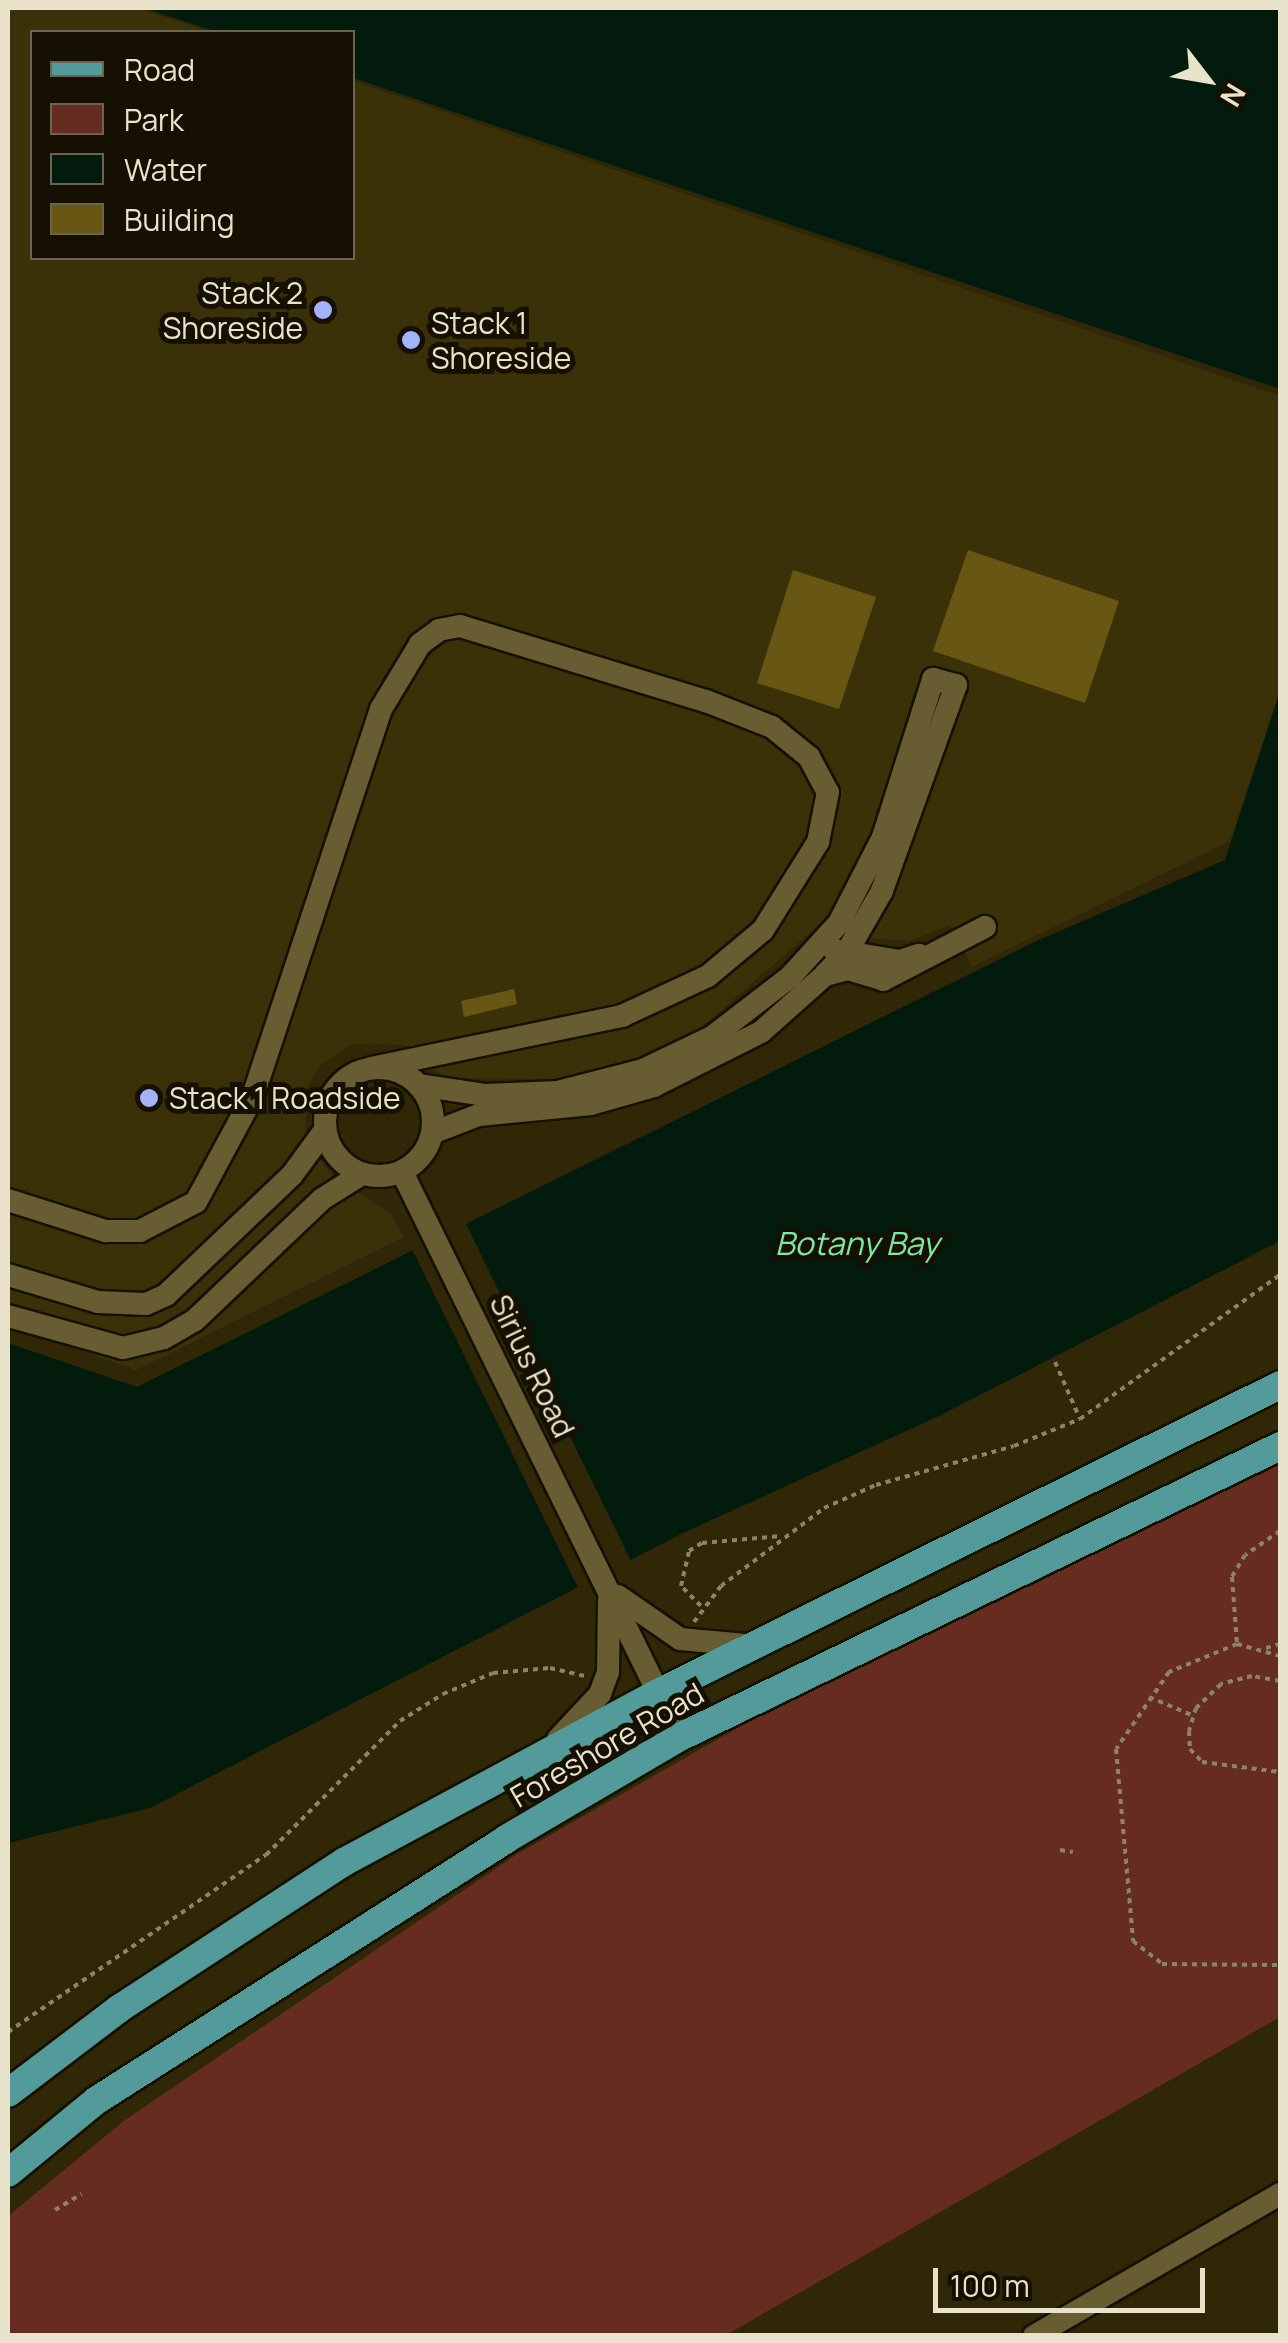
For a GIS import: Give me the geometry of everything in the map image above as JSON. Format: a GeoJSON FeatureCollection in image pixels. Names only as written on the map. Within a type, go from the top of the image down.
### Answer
{"type":"FeatureCollection","features":[{"type":"Feature","properties":{"kind":"main road","name":"Foreshore Road"},"geometry":{"type":"LineString","coordinates":[[8,2094],[120,2008],[344,1862],[658,1693],[1280,1385]]}},
{"type":"Feature","properties":{"kind":"main road","name":"Foreshore Road"},"geometry":{"type":"LineString","coordinates":[[8,2173],[96,2100],[680,1737],[1280,1446]]}},
{"type":"Feature","properties":{"kind":"street"},"geometry":{"type":"LineString","coordinates":[[8,1200],[106,1231],[140,1231],[196,1202],[253,1096],[381,709],[420,644],[440,630],[460,626],[706,700],[772,727],[809,756],[828,792],[828,817],[808,863],[763,930],[708,976],[622,1016],[372,1068],[341,1083],[325,1112],[324,1130],[337,1158],[362,1174]]}},
{"type":"Feature","properties":{"kind":"street"},"geometry":{"type":"LineString","coordinates":[[372,1068],[389,1068],[418,1084],[486,1095],[558,1092],[643,1070],[712,1037],[817,966],[848,950],[882,891],[956,685],[933,679],[883,837],[817,966],[761,1032],[654,1086],[591,1104],[479,1116],[432,1132]]}},
{"type":"Feature","properties":{"kind":"street"},"geometry":{"type":"LineString","coordinates":[[817,966],[848,969],[883,980],[985,927]]}},
{"type":"Feature","properties":{"kind":"street"},"geometry":{"type":"LineString","coordinates":[[848,950],[900,961],[942,948]]}},
{"type":"Feature","properties":{"kind":"street"},"geometry":{"type":"LineString","coordinates":[[8,1316],[123,1348],[164,1338],[194,1320],[322,1199],[362,1174],[402,1172],[416,1162],[432,1132],[428,1099],[418,1084]]}},
{"type":"Feature","properties":{"kind":"street"},"geometry":{"type":"LineString","coordinates":[[8,1274],[112,1304],[146,1304],[166,1295],[292,1175],[324,1130]]}},
{"type":"Feature","properties":{"kind":"street","name":"Sirius Road"},"geometry":{"type":"LineString","coordinates":[[402,1172],[680,1737]]}},
{"type":"Feature","properties":{"kind":"street","name":"Sirius Road"},"geometry":{"type":"LineString","coordinates":[[608,1586],[680,1639],[721,1648],[758,1644]]}},
{"type":"Feature","properties":{"kind":"street","name":"Sirius Road"},"geometry":{"type":"LineString","coordinates":[[528,1763],[600,1694],[608,1672],[608,1586]]}},
{"type":"Feature","properties":{"kind":"street"},"geometry":{"type":"LineString","coordinates":[[1034,2336],[1280,2194]]}},
{"type":"Feature","properties":{"kind":"path"},"geometry":{"type":"LineString","coordinates":[[784,1535],[702,1543],[689,1551],[681,1586],[701,1606],[784,1535],[876,1485],[1014,1446],[1080,1419],[1280,1274]]}},
{"type":"Feature","properties":{"kind":"path"},"geometry":{"type":"LineString","coordinates":[[1054,1362],[1080,1419]]}},
{"type":"Feature","properties":{"kind":"path"},"geometry":{"type":"LineString","coordinates":[[1237,1644],[1232,1577],[1245,1555],[1280,1531]]}},
{"type":"Feature","properties":{"kind":"path"},"geometry":{"type":"LineString","coordinates":[[1280,1656],[1264,1648],[1237,1644],[1190,1658],[1149,1697],[1116,1749],[1133,1941],[1162,1964],[1280,1964]]}},
{"type":"Feature","properties":{"kind":"path"},"geometry":{"type":"LineString","coordinates":[[1264,1648],[1280,1644]]}},
{"type":"Feature","properties":{"kind":"path"},"geometry":{"type":"LineString","coordinates":[[8,2032],[266,1855],[400,1721],[443,1694],[493,1672],[550,1668],[587,1677]]}},
{"type":"Feature","properties":{"kind":"path"},"geometry":{"type":"LineString","coordinates":[[1280,1681],[1252,1676],[1221,1684],[1194,1716],[1190,1749],[1202,1762],[1280,1772]]}},
{"type":"Feature","properties":{"kind":"path"},"geometry":{"type":"LineString","coordinates":[[1149,1697],[1194,1716]]}},
{"type":"Feature","properties":{"kind":"path"},"geometry":{"type":"LineString","coordinates":[[1060,1850],[1073,1852]]}},
{"type":"Feature","properties":{"kind":"path"},"geometry":{"type":"LineString","coordinates":[[55,2210],[82,2194]]}},
{"type":"Feature","properties":{"kind":"shaded area"},"geometry":{"type":"Polygon","coordinates":[[[8,8],[137,8],[205,30],[30,30],[30,260],[355,260],[355,82],[1280,396],[1280,690],[1230,841],[972,967],[950,925],[910,941],[838,936],[821,923],[695,1033],[638,1060],[561,1079],[444,1078],[406,1045],[351,1044],[321,1065],[307,1087],[305,1140],[334,1178],[390,1212],[404,1237],[136,1370],[8,1325],[8,8]]]}},
{"type":"Feature","properties":{"kind":"green space"},"geometry":{"type":"Polygon","coordinates":[[[1280,1458],[1280,2017],[726,2335],[8,2336],[8,2216],[125,2120],[517,1854],[809,1687],[1280,1458]]]}},
{"type":"Feature","properties":{"kind":"water"},"geometry":{"type":"Polygon","coordinates":[[[143,8],[1280,8],[1280,389],[355,79],[355,30],[212,30],[143,8]]]}},
{"type":"Feature","properties":{"kind":"water","name":"Botany Bay"},"geometry":{"type":"Polygon","coordinates":[[[1280,691],[1280,1241],[939,1416],[683,1533],[150,1808],[8,1843],[8,1343],[137,1387],[1034,942],[1225,860],[1280,691]]]}},
{"type":"Feature","properties":{"kind":"pier"},"geometry":{"type":"Polygon","coordinates":[[[463,1218],[633,1565],[580,1592],[410,1245],[463,1218]]]}},
{"type":"Feature","properties":{"kind":"building"},"geometry":{"type":"Polygon","coordinates":[[[968,550],[1119,601],[1085,703],[933,651],[968,550]]]}},
{"type":"Feature","properties":{"kind":"building"},"geometry":{"type":"Polygon","coordinates":[[[793,570],[876,597],[839,709],[757,683],[793,570]]]}},
{"type":"Feature","properties":{"kind":"building"},"geometry":{"type":"Polygon","coordinates":[[[514,989],[517,1004],[464,1017],[461,1001],[514,989]]]}},
{"type":"Feature","properties":{"kind":"place","name":"Stack 2 Shoreside"},"geometry":{"type":"Point","coordinates":[323,310]}},
{"type":"Feature","properties":{"kind":"place","name":"Stack 1 Shoreside"},"geometry":{"type":"Point","coordinates":[411,340]}},
{"type":"Feature","properties":{"kind":"place","name":"Stack 1 Roadside"},"geometry":{"type":"Point","coordinates":[149,1098]}}]}
